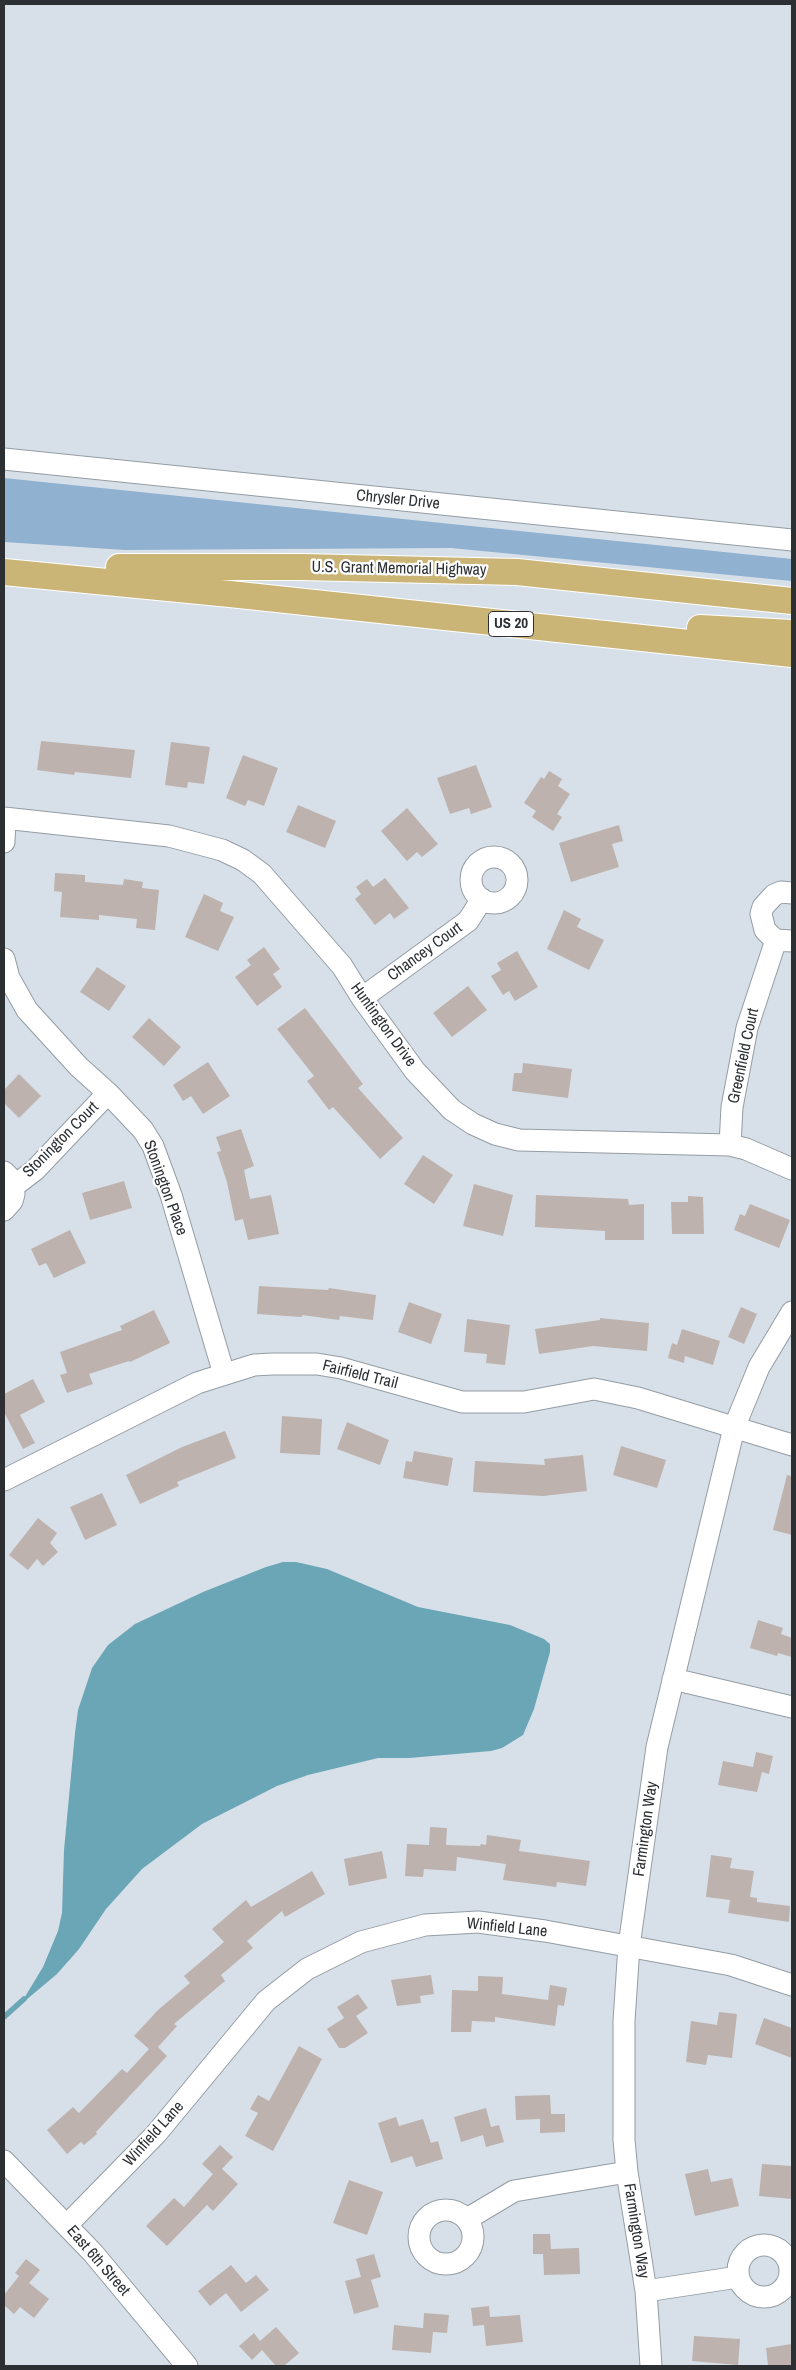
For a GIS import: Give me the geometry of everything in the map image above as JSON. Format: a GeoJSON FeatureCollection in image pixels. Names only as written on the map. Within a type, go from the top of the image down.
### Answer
{"type":"FeatureCollection","features":[{"type":"Feature","properties":{"kind":"main road","name":"U.S. Grant Memorial Highway"},"geometry":{"type":"LineString","coordinates":[[4,562],[141,568],[302,567],[517,572],[792,601]]}},
{"type":"Feature","properties":{"kind":"main road","name":"US 20"},"geometry":{"type":"LineString","coordinates":[[4,572],[230,594],[792,654]]}},
{"type":"Feature","properties":{"kind":"main road"},"geometry":{"type":"LineString","coordinates":[[585,632],[663,626],[792,633]]}},
{"type":"Feature","properties":{"kind":"street","name":"Chrysler Drive"},"geometry":{"type":"LineString","coordinates":[[4,459],[792,540]]}},
{"type":"Feature","properties":{"kind":"street"},"geometry":{"type":"LineString","coordinates":[[4,818],[4,842]]}},
{"type":"Feature","properties":{"kind":"street","name":"Huntington Drive"},"geometry":{"type":"LineString","coordinates":[[4,818],[169,836],[222,850],[243,860],[262,874],[342,966],[362,998],[415,1071],[452,1110],[473,1124],[495,1134],[519,1140],[730,1145],[746,1149],[792,1169]]}},
{"type":"Feature","properties":{"kind":"street","name":"Greenfield Court"},"geometry":{"type":"LineString","coordinates":[[730,1145],[732,1108],[747,1028],[784,940],[765,930],[761,914],[763,907],[774,895],[792,893]]}},
{"type":"Feature","properties":{"kind":"street","name":"Chancey Court"},"geometry":{"type":"LineString","coordinates":[[362,998],[468,921],[482,899]]}},
{"type":"Feature","properties":{"kind":"street","name":"Stonington Place"},"geometry":{"type":"LineString","coordinates":[[4,959],[9,978],[27,1010],[79,1067],[108,1093],[143,1130],[153,1146],[171,1195],[224,1374]]}},
{"type":"Feature","properties":{"kind":"street","name":"Stonington Court"},"geometry":{"type":"LineString","coordinates":[[4,1210],[12,1202],[9,1179],[35,1170],[108,1093]]}},
{"type":"Feature","properties":{"kind":"street","name":"Farmington Way"},"geometry":{"type":"LineString","coordinates":[[651,2366],[646,2291],[627,2172],[624,2140],[624,2021],[629,1946],[657,1747],[734,1428],[759,1367],[792,1312]]}},
{"type":"Feature","properties":{"kind":"street","name":"Fairfield Trail"},"geometry":{"type":"LineString","coordinates":[[4,1480],[197,1383],[254,1366],[317,1364],[341,1368],[462,1402],[524,1402],[594,1389],[638,1398],[792,1445]]}},
{"type":"Feature","properties":{"kind":"street"},"geometry":{"type":"LineString","coordinates":[[673,1680],[792,1706]]}},
{"type":"Feature","properties":{"kind":"street","name":"Winfield Lane"},"geometry":{"type":"LineString","coordinates":[[67,2226],[156,2134],[266,2001],[315,1965],[361,1942],[424,1925],[478,1922],[629,1946],[730,1965],[792,1985]]}},
{"type":"Feature","properties":{"kind":"street","name":"East 6th Street"},"geometry":{"type":"LineString","coordinates":[[4,2161],[67,2226],[187,2366]]}},
{"type":"Feature","properties":{"kind":"street"},"geometry":{"type":"LineString","coordinates":[[468,2220],[514,2191],[627,2172]]}},
{"type":"Feature","properties":{"kind":"street"},"geometry":{"type":"LineString","coordinates":[[646,2291],[738,2277]]}},
{"type":"Feature","properties":{"kind":"shaded area"},"geometry":{"type":"Polygon","coordinates":[[[4,478],[792,559],[792,581],[451,548],[125,550],[4,542],[4,478]]]}},
{"type":"Feature","properties":{"kind":"shaded area"},"geometry":{"type":"Polygon","coordinates":[[[283,1562],[296,1562],[327,1569],[418,1607],[510,1625],[544,1639],[550,1644],[550,1652],[534,1709],[523,1735],[502,1748],[491,1751],[409,1758],[378,1758],[308,1775],[277,1786],[202,1824],[142,1869],[106,1909],[79,1949],[57,1974],[20,2005],[43,1967],[58,1931],[62,1913],[64,1850],[75,1733],[78,1710],[92,1668],[108,1645],[135,1624],[203,1592],[283,1562]]]}},
{"type":"Feature","properties":{"kind":"building"},"geometry":{"type":"Polygon","coordinates":[[[41,741],[135,750],[131,778],[75,772],[74,775],[37,770],[41,741]]]}},
{"type":"Feature","properties":{"kind":"building"},"geometry":{"type":"Polygon","coordinates":[[[171,742],[210,747],[204,784],[188,782],[187,788],[165,785],[171,742]]]}},
{"type":"Feature","properties":{"kind":"building"},"geometry":{"type":"Polygon","coordinates":[[[243,755],[278,768],[264,806],[248,800],[245,806],[226,798],[243,755]]]}},
{"type":"Feature","properties":{"kind":"building"},"geometry":{"type":"Polygon","coordinates":[[[476,765],[492,807],[471,814],[469,808],[450,814],[437,778],[476,765]]]}},
{"type":"Feature","properties":{"kind":"building"},"geometry":{"type":"Polygon","coordinates":[[[549,771],[562,779],[558,786],[570,794],[557,814],[562,817],[553,831],[532,817],[536,811],[524,803],[541,777],[544,779],[549,771]]]}},
{"type":"Feature","properties":{"kind":"building"},"geometry":{"type":"Polygon","coordinates":[[[298,805],[336,821],[325,848],[286,832],[298,805]]]}},
{"type":"Feature","properties":{"kind":"building"},"geometry":{"type":"Polygon","coordinates":[[[407,808],[438,844],[422,857],[417,852],[407,861],[381,831],[407,808]]]}},
{"type":"Feature","properties":{"kind":"building"},"geometry":{"type":"Polygon","coordinates":[[[619,825],[623,841],[612,844],[619,867],[571,882],[559,843],[619,825]]]}},
{"type":"Feature","properties":{"kind":"building"},"geometry":{"type":"Polygon","coordinates":[[[55,873],[85,875],[85,882],[123,885],[124,879],[143,882],[142,888],[159,890],[155,930],[136,928],[137,919],[99,915],[99,920],[60,917],[62,892],[54,891],[55,873]]]}},
{"type":"Feature","properties":{"kind":"building"},"geometry":{"type":"Polygon","coordinates":[[[385,878],[409,908],[394,919],[390,913],[375,925],[355,899],[361,894],[356,887],[367,879],[373,887],[385,878]]]}},
{"type":"Feature","properties":{"kind":"building"},"geometry":{"type":"Polygon","coordinates":[[[204,894],[223,903],[220,911],[234,917],[218,951],[185,937],[204,894]]]}},
{"type":"Feature","properties":{"kind":"building"},"geometry":{"type":"Polygon","coordinates":[[[564,910],[581,919],[577,927],[604,940],[589,970],[547,949],[564,910]]]}},
{"type":"Feature","properties":{"kind":"building"},"geometry":{"type":"Polygon","coordinates":[[[264,947],[280,969],[273,974],[282,987],[257,1006],[235,977],[251,965],[247,960],[264,947]]]}},
{"type":"Feature","properties":{"kind":"building"},"geometry":{"type":"Polygon","coordinates":[[[517,951],[538,987],[515,1001],[509,991],[503,995],[491,976],[501,970],[497,963],[517,951]]]}},
{"type":"Feature","properties":{"kind":"building"},"geometry":{"type":"Polygon","coordinates":[[[97,967],[126,986],[109,1011],[80,992],[97,967]]]}},
{"type":"Feature","properties":{"kind":"building"},"geometry":{"type":"Polygon","coordinates":[[[468,986],[487,1010],[452,1037],[433,1013],[468,986]]]}},
{"type":"Feature","properties":{"kind":"building"},"geometry":{"type":"Polygon","coordinates":[[[305,1008],[363,1084],[358,1088],[403,1138],[380,1159],[333,1107],[329,1110],[307,1081],[314,1076],[277,1029],[305,1008]]]}},
{"type":"Feature","properties":{"kind":"building"},"geometry":{"type":"Polygon","coordinates":[[[149,1018],[181,1047],[164,1066],[132,1037],[149,1018]]]}},
{"type":"Feature","properties":{"kind":"building"},"geometry":{"type":"Polygon","coordinates":[[[208,1062],[230,1096],[203,1114],[191,1096],[183,1101],[173,1085],[208,1062]]]}},
{"type":"Feature","properties":{"kind":"building"},"geometry":{"type":"Polygon","coordinates":[[[523,1063],[572,1069],[568,1098],[512,1091],[514,1073],[522,1073],[523,1063]]]}},
{"type":"Feature","properties":{"kind":"building"},"geometry":{"type":"Polygon","coordinates":[[[19,1074],[41,1096],[19,1118],[4,1103],[4,1090],[19,1074]]]}},
{"type":"Feature","properties":{"kind":"building"},"geometry":{"type":"Polygon","coordinates":[[[241,1129],[254,1166],[244,1170],[250,1199],[271,1195],[279,1234],[248,1240],[243,1219],[235,1221],[227,1182],[217,1152],[221,1151],[216,1137],[241,1129]]]}},
{"type":"Feature","properties":{"kind":"building"},"geometry":{"type":"Polygon","coordinates":[[[423,1155],[453,1175],[434,1204],[404,1184],[423,1155]]]}},
{"type":"Feature","properties":{"kind":"building"},"geometry":{"type":"Polygon","coordinates":[[[124,1181],[132,1208],[90,1220],[82,1193],[124,1181]]]}},
{"type":"Feature","properties":{"kind":"building"},"geometry":{"type":"Polygon","coordinates":[[[474,1184],[513,1195],[503,1236],[463,1226],[474,1184]]]}},
{"type":"Feature","properties":{"kind":"building"},"geometry":{"type":"Polygon","coordinates":[[[536,1195],[628,1199],[629,1205],[644,1204],[644,1240],[605,1240],[605,1231],[535,1227],[536,1195]]]}},
{"type":"Feature","properties":{"kind":"building"},"geometry":{"type":"Polygon","coordinates":[[[688,1196],[703,1197],[704,1234],[672,1234],[671,1202],[688,1202],[688,1196]]]}},
{"type":"Feature","properties":{"kind":"building"},"geometry":{"type":"Polygon","coordinates":[[[750,1204],[790,1220],[779,1248],[734,1230],[740,1214],[745,1216],[750,1204]]]}},
{"type":"Feature","properties":{"kind":"building"},"geometry":{"type":"Polygon","coordinates":[[[70,1230],[86,1263],[54,1278],[46,1263],[39,1266],[31,1249],[70,1230]]]}},
{"type":"Feature","properties":{"kind":"building"},"geometry":{"type":"Polygon","coordinates":[[[259,1286],[328,1290],[329,1288],[376,1295],[373,1320],[340,1316],[339,1320],[302,1315],[302,1317],[257,1314],[259,1286]]]}},
{"type":"Feature","properties":{"kind":"building"},"geometry":{"type":"Polygon","coordinates":[[[409,1302],[442,1314],[431,1344],[398,1332],[409,1302]]]}},
{"type":"Feature","properties":{"kind":"building"},"geometry":{"type":"Polygon","coordinates":[[[741,1307],[757,1314],[744,1344],[728,1337],[741,1307]]]}},
{"type":"Feature","properties":{"kind":"building"},"geometry":{"type":"Polygon","coordinates":[[[154,1310],[170,1343],[130,1362],[89,1374],[93,1384],[67,1393],[60,1375],[67,1373],[60,1352],[122,1330],[120,1326],[154,1310]]]}},
{"type":"Feature","properties":{"kind":"building"},"geometry":{"type":"Polygon","coordinates":[[[600,1318],[649,1323],[647,1351],[593,1346],[539,1354],[535,1329],[600,1320],[600,1318]]]}},
{"type":"Feature","properties":{"kind":"building"},"geometry":{"type":"Polygon","coordinates":[[[467,1319],[510,1325],[505,1365],[486,1363],[487,1354],[464,1352],[467,1319]]]}},
{"type":"Feature","properties":{"kind":"building"},"geometry":{"type":"Polygon","coordinates":[[[682,1329],[720,1341],[713,1365],[685,1356],[684,1363],[668,1358],[672,1343],[677,1345],[682,1329]]]}},
{"type":"Feature","properties":{"kind":"building"},"geometry":{"type":"Polygon","coordinates":[[[33,1379],[45,1402],[20,1415],[35,1443],[23,1449],[4,1412],[4,1394],[33,1379]]]}},
{"type":"Feature","properties":{"kind":"building"},"geometry":{"type":"Polygon","coordinates":[[[282,1416],[322,1419],[320,1455],[280,1453],[282,1416]]]}},
{"type":"Feature","properties":{"kind":"building"},"geometry":{"type":"Polygon","coordinates":[[[347,1422],[389,1440],[380,1465],[337,1449],[347,1422]]]}},
{"type":"Feature","properties":{"kind":"building"},"geometry":{"type":"Polygon","coordinates":[[[225,1431],[236,1458],[177,1482],[179,1486],[140,1504],[126,1475],[182,1447],[225,1431]]]}},
{"type":"Feature","properties":{"kind":"building"},"geometry":{"type":"Polygon","coordinates":[[[621,1446],[666,1460],[657,1488],[613,1475],[621,1446]]]}},
{"type":"Feature","properties":{"kind":"building"},"geometry":{"type":"Polygon","coordinates":[[[414,1451],[453,1458],[448,1486],[403,1478],[406,1461],[412,1462],[414,1451]]]}},
{"type":"Feature","properties":{"kind":"building"},"geometry":{"type":"Polygon","coordinates":[[[583,1455],[587,1491],[543,1496],[473,1492],[475,1461],[545,1465],[544,1459],[583,1455]]]}},
{"type":"Feature","properties":{"kind":"building"},"geometry":{"type":"Polygon","coordinates":[[[787,1475],[792,1476],[792,1535],[773,1530],[787,1475]]]}},
{"type":"Feature","properties":{"kind":"building"},"geometry":{"type":"Polygon","coordinates":[[[102,1493],[117,1525],[85,1540],[70,1507],[102,1493]]]}},
{"type":"Feature","properties":{"kind":"building"},"geometry":{"type":"Polygon","coordinates":[[[38,1518],[57,1533],[50,1543],[58,1552],[43,1566],[37,1559],[28,1570],[9,1555],[38,1518]]]}},
{"type":"Feature","properties":{"kind":"building"},"geometry":{"type":"Polygon","coordinates":[[[758,1620],[783,1628],[781,1634],[792,1638],[792,1657],[778,1653],[777,1656],[750,1648],[758,1620]]]}},
{"type":"Feature","properties":{"kind":"building"},"geometry":{"type":"Polygon","coordinates":[[[756,1752],[773,1756],[769,1774],[762,1772],[757,1792],[718,1785],[723,1761],[753,1767],[756,1752]]]}},
{"type":"Feature","properties":{"kind":"building"},"geometry":{"type":"Polygon","coordinates":[[[430,1827],[447,1828],[446,1845],[486,1845],[487,1835],[521,1840],[519,1851],[590,1861],[586,1886],[557,1882],[556,1887],[503,1880],[506,1864],[457,1857],[456,1871],[424,1869],[423,1877],[405,1876],[407,1844],[429,1845],[430,1827]]]}},
{"type":"Feature","properties":{"kind":"building"},"geometry":{"type":"Polygon","coordinates":[[[382,1851],[387,1878],[349,1886],[344,1859],[382,1851]]]}},
{"type":"Feature","properties":{"kind":"building"},"geometry":{"type":"Polygon","coordinates":[[[711,1855],[732,1858],[730,1868],[754,1871],[750,1897],[757,1898],[757,1902],[790,1906],[789,1922],[728,1913],[730,1900],[706,1897],[711,1855]]]}},
{"type":"Feature","properties":{"kind":"building"},"geometry":{"type":"Polygon","coordinates":[[[312,1871],[325,1894],[285,1917],[282,1911],[247,1941],[253,1948],[221,1975],[225,1981],[174,2024],[177,2026],[158,2047],[167,2056],[96,2132],[97,2134],[84,2145],[81,2142],[67,2154],[47,2130],[73,2107],[79,2113],[122,2069],[127,2073],[149,2049],[134,2036],[158,2010],[190,1983],[184,1976],[224,1942],[212,1929],[246,1900],[251,1907],[312,1871]]]}},
{"type":"Feature","properties":{"kind":"building"},"geometry":{"type":"Polygon","coordinates":[[[431,1975],[434,1994],[420,1996],[421,2003],[397,2006],[391,1980],[431,1975]]]}},
{"type":"Feature","properties":{"kind":"building"},"geometry":{"type":"Polygon","coordinates":[[[478,1976],[503,1977],[502,1994],[548,2000],[550,1985],[567,1988],[564,2006],[558,2005],[555,2026],[495,2017],[495,2022],[472,2021],[471,2032],[451,2032],[452,1990],[478,1991],[478,1976]]]}},
{"type":"Feature","properties":{"kind":"building"},"geometry":{"type":"Polygon","coordinates":[[[358,1994],[368,2008],[356,2016],[368,2033],[345,2048],[339,2048],[327,2029],[344,2018],[337,2007],[358,1994]]]}},
{"type":"Feature","properties":{"kind":"building"},"geometry":{"type":"Polygon","coordinates":[[[719,2012],[737,2014],[732,2058],[708,2055],[706,2065],[686,2062],[691,2021],[717,2025],[719,2012]]]}},
{"type":"Feature","properties":{"kind":"building"},"geometry":{"type":"Polygon","coordinates":[[[764,2018],[792,2028],[792,2058],[755,2044],[764,2018]]]}},
{"type":"Feature","properties":{"kind":"building"},"geometry":{"type":"Polygon","coordinates":[[[299,2046],[322,2059],[273,2151],[245,2136],[258,2113],[250,2109],[258,2095],[269,2101],[299,2046]]]}},
{"type":"Feature","properties":{"kind":"building"},"geometry":{"type":"Polygon","coordinates":[[[550,2095],[551,2114],[565,2114],[565,2132],[540,2133],[540,2119],[516,2120],[515,2096],[550,2095]]]}},
{"type":"Feature","properties":{"kind":"building"},"geometry":{"type":"Polygon","coordinates":[[[486,2108],[491,2127],[499,2125],[504,2142],[486,2147],[483,2135],[461,2142],[454,2117],[486,2108]]]}},
{"type":"Feature","properties":{"kind":"building"},"geometry":{"type":"Polygon","coordinates":[[[396,2117],[399,2126],[423,2119],[431,2143],[438,2141],[443,2159],[416,2167],[412,2156],[391,2163],[378,2123],[396,2117]]]}},
{"type":"Feature","properties":{"kind":"building"},"geometry":{"type":"Polygon","coordinates":[[[220,2145],[233,2157],[222,2169],[238,2184],[213,2211],[207,2205],[167,2246],[146,2226],[174,2198],[184,2207],[213,2174],[202,2164],[220,2145]]]}},
{"type":"Feature","properties":{"kind":"building"},"geometry":{"type":"Polygon","coordinates":[[[762,2164],[792,2166],[792,2199],[759,2196],[762,2164]]]}},
{"type":"Feature","properties":{"kind":"building"},"geometry":{"type":"Polygon","coordinates":[[[708,2169],[711,2182],[732,2178],[739,2206],[695,2216],[685,2174],[708,2169]]]}},
{"type":"Feature","properties":{"kind":"building"},"geometry":{"type":"Polygon","coordinates":[[[349,2180],[383,2192],[367,2235],[333,2223],[349,2180]]]}},
{"type":"Feature","properties":{"kind":"building"},"geometry":{"type":"Polygon","coordinates":[[[533,2234],[550,2234],[551,2249],[579,2248],[580,2274],[544,2275],[543,2254],[533,2254],[533,2234]]]}},
{"type":"Feature","properties":{"kind":"building"},"geometry":{"type":"Polygon","coordinates":[[[374,2254],[381,2277],[371,2280],[379,2307],[354,2314],[345,2281],[361,2277],[356,2259],[374,2254]]]}},
{"type":"Feature","properties":{"kind":"building"},"geometry":{"type":"Polygon","coordinates":[[[26,2259],[40,2270],[29,2283],[49,2299],[34,2318],[20,2307],[14,2314],[4,2305],[4,2295],[19,2276],[15,2273],[26,2259]]]}},
{"type":"Feature","properties":{"kind":"building"},"geometry":{"type":"Polygon","coordinates":[[[231,2265],[246,2283],[256,2275],[269,2290],[241,2312],[226,2293],[210,2306],[198,2291],[231,2265]]]}},
{"type":"Feature","properties":{"kind":"building"},"geometry":{"type":"Polygon","coordinates":[[[489,2306],[490,2317],[520,2315],[523,2342],[486,2346],[484,2325],[473,2326],[471,2308],[489,2306]]]}},
{"type":"Feature","properties":{"kind":"building"},"geometry":{"type":"Polygon","coordinates":[[[424,2313],[449,2315],[447,2333],[433,2332],[431,2353],[392,2350],[394,2325],[423,2328],[424,2313]]]}},
{"type":"Feature","properties":{"kind":"building"},"geometry":{"type":"Polygon","coordinates":[[[276,2327],[299,2353],[284,2366],[276,2366],[262,2350],[252,2360],[239,2346],[254,2333],[260,2341],[276,2327]]]}},
{"type":"Feature","properties":{"kind":"building"},"geometry":{"type":"Polygon","coordinates":[[[694,2336],[740,2339],[738,2365],[692,2361],[694,2336]]]}},
{"type":"Feature","properties":{"kind":"building"},"geometry":{"type":"Polygon","coordinates":[[[792,2344],[792,2366],[768,2366],[766,2348],[792,2344]]]}},
{"type":"Feature","properties":{"kind":"waterway"},"geometry":{"type":"LineString","coordinates":[[4,2017],[24,1999]]}}]}
